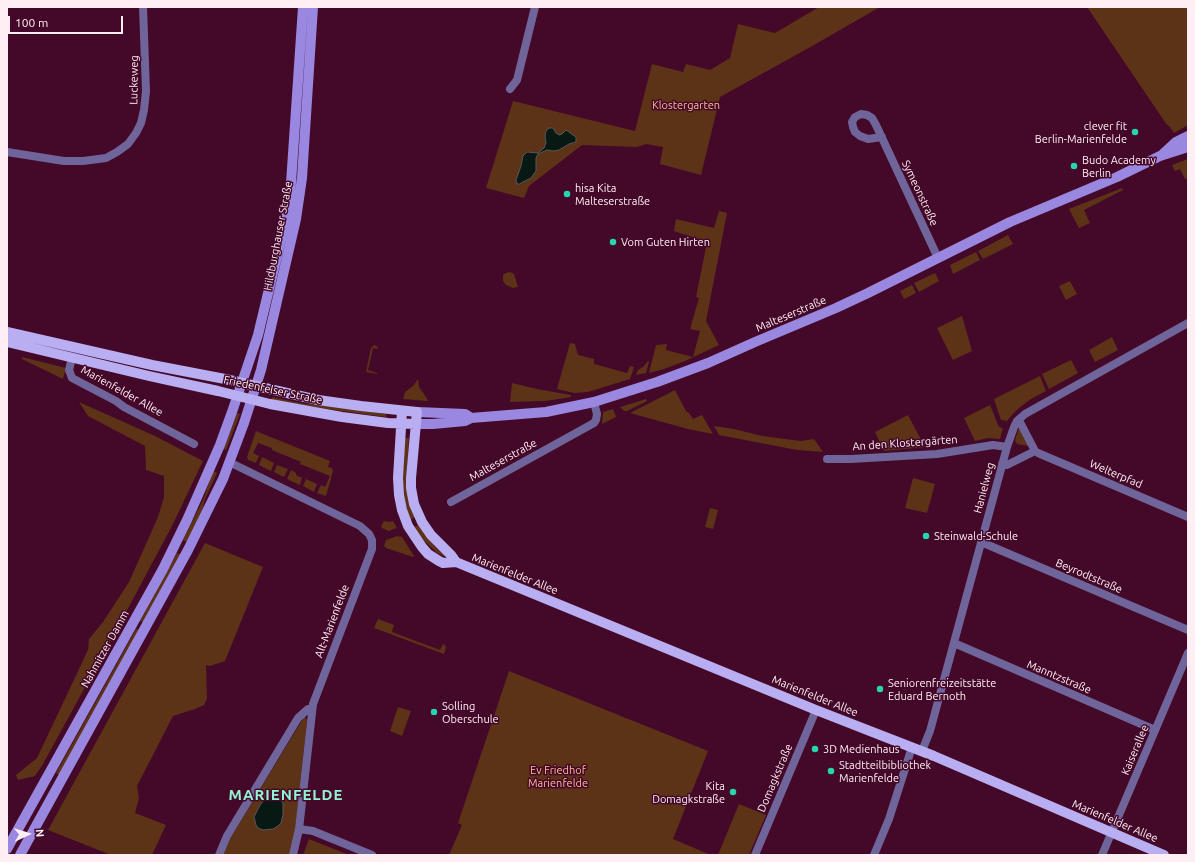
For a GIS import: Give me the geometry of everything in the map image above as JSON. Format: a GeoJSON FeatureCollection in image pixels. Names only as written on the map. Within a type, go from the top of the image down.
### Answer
{"type":"FeatureCollection","features":[{"type":"Feature","properties":{"kind":"main road","name":"Hildburghauser Straße"},"geometry":{"type":"LineString","coordinates":[[242,382],[258,335],[287,214],[292,177],[303,7]]}},
{"type":"Feature","properties":{"kind":"main road","name":"Hildburghauser Straße"},"geometry":{"type":"LineString","coordinates":[[229,462],[257,386],[288,258],[296,218],[302,178],[313,7]]}},
{"type":"Feature","properties":{"kind":"main road","name":"Malteserstraße"},"geometry":{"type":"LineString","coordinates":[[1160,156],[1176,142],[1188,136]]}},
{"type":"Feature","properties":{"kind":"main road","name":"Malteserstraße"},"geometry":{"type":"LineString","coordinates":[[594,402],[704,365],[868,293],[1001,226],[1117,177],[1160,156],[1188,147]]}},
{"type":"Feature","properties":{"kind":"main road","name":"Friedenfelser Straße"},"geometry":{"type":"LineString","coordinates":[[7,332],[152,365],[242,382],[318,400],[402,411],[465,414],[471,418]]}},
{"type":"Feature","properties":{"kind":"main road","name":"Marienfelder Allee"},"geometry":{"type":"LineString","coordinates":[[7,342],[72,358]]}},
{"type":"Feature","properties":{"kind":"main road","name":"Friedenfelser Straße"},"geometry":{"type":"LineString","coordinates":[[72,358],[238,395],[270,404],[332,415],[401,424],[433,424],[465,421],[471,418],[546,412],[594,402]]}},
{"type":"Feature","properties":{"kind":"main road"},"geometry":{"type":"LineString","coordinates":[[20,855],[188,550],[216,492],[229,462],[216,456],[242,382]]}},
{"type":"Feature","properties":{"kind":"main road","name":"Marienfelder Allee"},"geometry":{"type":"LineString","coordinates":[[402,411],[398,478],[400,502],[407,523],[418,542],[428,554],[443,563],[456,562],[816,710],[922,751],[1164,855]]}},
{"type":"Feature","properties":{"kind":"main road","name":"Marienfelder Allee"},"geometry":{"type":"LineString","coordinates":[[417,412],[411,478],[414,504],[422,522],[431,536],[451,555],[456,562]]}},
{"type":"Feature","properties":{"kind":"main road","name":"Nahmitzer Damm"},"geometry":{"type":"LineString","coordinates":[[7,849],[162,569],[187,520],[216,456]]}},
{"type":"Feature","properties":{"kind":"street","name":"Luckeweg"},"geometry":{"type":"LineString","coordinates":[[7,152],[64,160],[83,161],[106,158],[128,144],[141,123],[144,110],[146,91],[143,7]]}},
{"type":"Feature","properties":{"kind":"street"},"geometry":{"type":"LineString","coordinates":[[510,89],[517,80],[535,7]]}},
{"type":"Feature","properties":{"kind":"street","name":"Symeonstraße"},"geometry":{"type":"LineString","coordinates":[[882,137],[938,258]]}},
{"type":"Feature","properties":{"kind":"street","name":"Hanielweg"},"geometry":{"type":"LineString","coordinates":[[922,751],[928,739],[1002,464],[1014,427],[1025,414],[1188,323]]}},
{"type":"Feature","properties":{"kind":"street","name":"Marienfelder Allee"},"geometry":{"type":"LineString","coordinates":[[72,358],[69,370],[72,378],[194,444]]}},
{"type":"Feature","properties":{"kind":"street","name":"Malteserstraße"},"geometry":{"type":"LineString","coordinates":[[451,502],[594,423],[596,420],[594,402]]}},
{"type":"Feature","properties":{"kind":"street"},"geometry":{"type":"LineString","coordinates":[[1002,464],[1007,465],[1035,451],[1018,421]]}},
{"type":"Feature","properties":{"kind":"street","name":"An den Klostergärten"},"geometry":{"type":"LineString","coordinates":[[827,459],[879,458],[937,454],[993,445],[1007,447]]}},
{"type":"Feature","properties":{"kind":"street","name":"Welterpfad"},"geometry":{"type":"LineString","coordinates":[[1035,451],[1188,517]]}},
{"type":"Feature","properties":{"kind":"street","name":"Alt-Marienfelde"},"geometry":{"type":"LineString","coordinates":[[229,462],[360,526],[369,534],[372,540],[372,549],[314,698],[299,828],[293,855]]}},
{"type":"Feature","properties":{"kind":"street","name":"Beyrodtstraße"},"geometry":{"type":"LineString","coordinates":[[982,542],[1188,630]]}},
{"type":"Feature","properties":{"kind":"street","name":"Manntzstraße"},"geometry":{"type":"LineString","coordinates":[[954,643],[1155,730]]}},
{"type":"Feature","properties":{"kind":"street","name":"Kaiserallee"},"geometry":{"type":"LineString","coordinates":[[1102,855],[1188,653]]}},
{"type":"Feature","properties":{"kind":"street"},"geometry":{"type":"LineString","coordinates":[[219,855],[227,836],[298,718],[308,709],[312,710]]}},
{"type":"Feature","properties":{"kind":"street","name":"Domagkstraße"},"geometry":{"type":"LineString","coordinates":[[755,855],[816,710]]}},
{"type":"Feature","properties":{"kind":"street"},"geometry":{"type":"LineString","coordinates":[[874,855],[889,819],[912,747]]}},
{"type":"Feature","properties":{"kind":"street"},"geometry":{"type":"LineString","coordinates":[[299,828],[312,831],[372,855]]}},
{"type":"Feature","properties":{"kind":"green space","name":"Klostergarten"},"geometry":{"type":"Polygon","coordinates":[[[819,7],[880,7],[720,97],[701,175],[660,164],[663,147],[646,144],[637,147],[582,145],[529,186],[524,198],[486,188],[513,101],[635,131],[652,64],[683,72],[686,64],[710,70],[730,58],[738,24],[775,33],[819,7]]]}},
{"type":"Feature","properties":{"kind":"green space"},"geometry":{"type":"Polygon","coordinates":[[[1087,7],[1188,7],[1188,125],[1174,133],[1167,125],[1087,7]]]}},
{"type":"Feature","properties":{"kind":"green space"},"geometry":{"type":"Polygon","coordinates":[[[1188,159],[1188,178],[1185,179],[1180,169],[1175,171],[1172,165],[1188,159]]]}},
{"type":"Feature","properties":{"kind":"green space"},"geometry":{"type":"Polygon","coordinates":[[[1122,188],[1123,190],[1084,210],[1090,223],[1079,228],[1069,209],[1122,188]]]}},
{"type":"Feature","properties":{"kind":"green space"},"geometry":{"type":"Polygon","coordinates":[[[719,211],[727,213],[706,321],[719,345],[685,361],[649,373],[656,345],[667,344],[666,350],[693,357],[700,331],[690,329],[699,298],[696,297],[707,242],[674,231],[676,219],[714,228],[719,211]]]}},
{"type":"Feature","properties":{"kind":"green space"},"geometry":{"type":"Polygon","coordinates":[[[1008,235],[1013,244],[983,259],[978,251],[1008,235]]]}},
{"type":"Feature","properties":{"kind":"green space"},"geometry":{"type":"Polygon","coordinates":[[[976,252],[980,260],[953,274],[950,265],[976,252]]]}},
{"type":"Feature","properties":{"kind":"green space"},"geometry":{"type":"Polygon","coordinates":[[[510,272],[514,274],[518,287],[513,288],[506,285],[503,281],[503,275],[510,272]]]}},
{"type":"Feature","properties":{"kind":"green space"},"geometry":{"type":"Polygon","coordinates":[[[935,273],[939,281],[919,292],[914,283],[935,273]]]}},
{"type":"Feature","properties":{"kind":"green space"},"geometry":{"type":"Polygon","coordinates":[[[1070,281],[1077,294],[1066,300],[1059,286],[1070,281]]]}},
{"type":"Feature","properties":{"kind":"green space"},"geometry":{"type":"Polygon","coordinates":[[[912,285],[916,293],[904,299],[900,291],[912,285]]]}},
{"type":"Feature","properties":{"kind":"green space"},"geometry":{"type":"Polygon","coordinates":[[[962,316],[972,351],[953,360],[937,328],[962,316]]]}},
{"type":"Feature","properties":{"kind":"green space"},"geometry":{"type":"Polygon","coordinates":[[[1112,337],[1118,350],[1095,362],[1089,350],[1112,337]]]}},
{"type":"Feature","properties":{"kind":"green space"},"geometry":{"type":"Polygon","coordinates":[[[570,343],[575,344],[578,355],[594,359],[594,364],[627,373],[630,366],[634,367],[630,379],[588,392],[574,393],[557,389],[570,343]]]}},
{"type":"Feature","properties":{"kind":"green space"},"geometry":{"type":"Polygon","coordinates":[[[374,345],[377,346],[378,349],[373,348],[368,370],[377,374],[366,372],[371,348],[374,345]]]}},
{"type":"Feature","properties":{"kind":"green space"},"geometry":{"type":"Polygon","coordinates":[[[22,357],[66,368],[63,379],[22,359],[22,357]]]}},
{"type":"Feature","properties":{"kind":"green space"},"geometry":{"type":"Polygon","coordinates":[[[1071,360],[1078,373],[1049,389],[1042,374],[1071,360]]]}},
{"type":"Feature","properties":{"kind":"green space"},"geometry":{"type":"Polygon","coordinates":[[[648,361],[646,373],[636,375],[638,370],[648,361]]]}},
{"type":"Feature","properties":{"kind":"green space"},"geometry":{"type":"Polygon","coordinates":[[[1040,376],[1046,391],[1031,399],[1019,408],[1007,421],[1001,420],[994,399],[1040,376]]]}},
{"type":"Feature","properties":{"kind":"green space"},"geometry":{"type":"Polygon","coordinates":[[[418,379],[419,387],[428,401],[403,399],[405,392],[413,386],[418,379]]]}},
{"type":"Feature","properties":{"kind":"green space"},"geometry":{"type":"Polygon","coordinates":[[[512,383],[571,395],[571,397],[545,401],[510,402],[512,383]]]}},
{"type":"Feature","properties":{"kind":"green space"},"geometry":{"type":"Polygon","coordinates":[[[675,390],[686,411],[693,419],[702,415],[713,434],[688,429],[630,413],[675,390]]]}},
{"type":"Feature","properties":{"kind":"green space"},"geometry":{"type":"Polygon","coordinates":[[[272,397],[305,404],[386,414],[386,417],[271,400],[272,397]]]}},
{"type":"Feature","properties":{"kind":"green space"},"geometry":{"type":"Polygon","coordinates":[[[646,399],[647,401],[627,411],[624,411],[620,407],[646,399]]]}},
{"type":"Feature","properties":{"kind":"green space"},"geometry":{"type":"Polygon","coordinates":[[[79,402],[155,436],[203,461],[172,526],[43,764],[35,776],[18,780],[16,775],[37,758],[88,650],[89,639],[103,622],[129,582],[158,517],[164,497],[164,476],[146,470],[145,446],[88,416],[79,402]]]}},
{"type":"Feature","properties":{"kind":"green space"},"geometry":{"type":"Polygon","coordinates":[[[990,405],[999,427],[1003,428],[1000,439],[988,438],[975,441],[964,418],[990,405]]]}},
{"type":"Feature","properties":{"kind":"green space"},"geometry":{"type":"Polygon","coordinates":[[[613,409],[616,417],[602,424],[603,412],[613,409]]]}},
{"type":"Feature","properties":{"kind":"green space"},"geometry":{"type":"Polygon","coordinates":[[[237,413],[240,414],[226,450],[224,449],[237,413]]]}},
{"type":"Feature","properties":{"kind":"green space"},"geometry":{"type":"Polygon","coordinates":[[[908,415],[925,447],[884,451],[875,432],[908,415]]]}},
{"type":"Feature","properties":{"kind":"green space"},"geometry":{"type":"Polygon","coordinates":[[[714,426],[762,436],[801,441],[814,439],[823,452],[797,450],[719,435],[714,426]]]}},
{"type":"Feature","properties":{"kind":"green space"},"geometry":{"type":"Polygon","coordinates":[[[1019,428],[1029,446],[1017,444],[1015,440],[1019,428]]]}},
{"type":"Feature","properties":{"kind":"green space"},"geometry":{"type":"Polygon","coordinates":[[[256,431],[330,461],[328,467],[332,468],[333,471],[326,496],[317,493],[321,485],[325,487],[330,476],[300,464],[301,462],[272,450],[272,448],[258,443],[253,453],[259,456],[256,463],[248,460],[247,457],[256,431]]]}},
{"type":"Feature","properties":{"kind":"green space"},"geometry":{"type":"Polygon","coordinates":[[[405,438],[409,438],[407,476],[415,517],[410,520],[402,486],[405,438]]]}},
{"type":"Feature","properties":{"kind":"green space"},"geometry":{"type":"Polygon","coordinates":[[[262,457],[274,463],[271,471],[259,465],[262,457]]]}},
{"type":"Feature","properties":{"kind":"green space"},"geometry":{"type":"Polygon","coordinates":[[[277,465],[288,469],[284,477],[274,472],[277,465]]]}},
{"type":"Feature","properties":{"kind":"green space"},"geometry":{"type":"Polygon","coordinates":[[[291,470],[302,478],[300,485],[287,479],[291,470]]]}},
{"type":"Feature","properties":{"kind":"green space"},"geometry":{"type":"Polygon","coordinates":[[[213,471],[217,473],[205,499],[201,515],[187,542],[183,540],[203,500],[213,471]]]}},
{"type":"Feature","properties":{"kind":"green space"},"geometry":{"type":"Polygon","coordinates":[[[913,478],[935,484],[927,513],[905,508],[913,478]]]}},
{"type":"Feature","properties":{"kind":"green space"},"geometry":{"type":"Polygon","coordinates":[[[306,479],[317,484],[314,492],[303,486],[306,479]]]}},
{"type":"Feature","properties":{"kind":"green space"},"geometry":{"type":"Polygon","coordinates":[[[710,508],[718,510],[713,529],[705,527],[710,508]]]}},
{"type":"Feature","properties":{"kind":"green space"},"geometry":{"type":"Polygon","coordinates":[[[384,521],[393,521],[396,528],[389,531],[382,528],[381,526],[384,521]]]}},
{"type":"Feature","properties":{"kind":"green space"},"geometry":{"type":"Polygon","coordinates":[[[419,525],[429,540],[446,557],[437,553],[422,539],[414,527],[419,525]]]}},
{"type":"Feature","properties":{"kind":"green space"},"geometry":{"type":"Polygon","coordinates":[[[397,536],[402,537],[414,556],[413,557],[384,546],[386,540],[397,536]]]}},
{"type":"Feature","properties":{"kind":"green space"},"geometry":{"type":"Polygon","coordinates":[[[205,543],[263,567],[225,661],[210,666],[206,665],[207,699],[204,705],[173,716],[137,786],[139,798],[135,813],[166,825],[152,855],[111,855],[48,830],[205,543]]]}},
{"type":"Feature","properties":{"kind":"green space"},"geometry":{"type":"Polygon","coordinates":[[[177,553],[180,554],[143,622],[140,621],[177,553]]]}},
{"type":"Feature","properties":{"kind":"green space"},"geometry":{"type":"Polygon","coordinates":[[[378,619],[394,625],[392,632],[440,650],[443,644],[445,645],[446,647],[444,654],[374,628],[378,619]]]}},
{"type":"Feature","properties":{"kind":"green space"},"geometry":{"type":"Polygon","coordinates":[[[136,629],[139,630],[59,775],[56,773],[136,629]]]}},
{"type":"Feature","properties":{"kind":"green space","name":"Ev Friedhof Marienfelde"},"geometry":{"type":"Polygon","coordinates":[[[509,671],[708,751],[673,839],[711,855],[449,855],[462,825],[458,823],[509,671]]]}},
{"type":"Feature","properties":{"kind":"green space"},"geometry":{"type":"Polygon","coordinates":[[[398,707],[411,711],[402,736],[390,731],[398,707]]]}},
{"type":"Feature","properties":{"kind":"green space"},"geometry":{"type":"Polygon","coordinates":[[[304,717],[307,720],[295,832],[289,855],[223,855],[231,837],[304,717]]]}},
{"type":"Feature","properties":{"kind":"green space"},"geometry":{"type":"Polygon","coordinates":[[[739,804],[766,815],[749,855],[718,855],[739,804]]]}},
{"type":"Feature","properties":{"kind":"green space"},"geometry":{"type":"Polygon","coordinates":[[[309,839],[349,855],[303,855],[309,839]]]}},
{"type":"Feature","properties":{"kind":"shaded area"},"geometry":{"type":"Polygon","coordinates":[[[549,128],[553,128],[559,135],[566,130],[576,137],[576,142],[559,150],[547,150],[538,154],[536,158],[536,171],[531,178],[517,184],[516,180],[523,156],[527,152],[538,153],[544,148],[546,143],[546,131],[549,128]]]}},
{"type":"Feature","properties":{"kind":"shaded area"},"geometry":{"type":"Polygon","coordinates":[[[269,796],[279,798],[283,803],[283,815],[281,823],[278,826],[273,829],[263,830],[258,828],[254,817],[260,805],[269,796]]]}},
{"type":"Feature","properties":{"kind":"place","name":"clever fit Berlin-Marienfelde"},"geometry":{"type":"Point","coordinates":[1135,132]}},
{"type":"Feature","properties":{"kind":"place","name":"Budo Academy Berlin"},"geometry":{"type":"Point","coordinates":[1074,166]}},
{"type":"Feature","properties":{"kind":"place","name":"hisa Kita Malteserstraße"},"geometry":{"type":"Point","coordinates":[567,194]}},
{"type":"Feature","properties":{"kind":"place","name":"Vom Guten Hirten"},"geometry":{"type":"Point","coordinates":[613,242]}},
{"type":"Feature","properties":{"kind":"place","name":"Steinwald-Schule"},"geometry":{"type":"Point","coordinates":[926,536]}},
{"type":"Feature","properties":{"kind":"place","name":"Seniorenfreizeitstätte Eduard Bernoth"},"geometry":{"type":"Point","coordinates":[880,689]}},
{"type":"Feature","properties":{"kind":"place","name":"Solling Oberschule"},"geometry":{"type":"Point","coordinates":[434,712]}},
{"type":"Feature","properties":{"kind":"place","name":"3D Medienhaus"},"geometry":{"type":"Point","coordinates":[815,749]}},
{"type":"Feature","properties":{"kind":"place","name":"Stadtteilbibliothek Marienfelde"},"geometry":{"type":"Point","coordinates":[831,771]}},
{"type":"Feature","properties":{"kind":"place","name":"Kita Domagkstraße"},"geometry":{"type":"Point","coordinates":[733,792]}},
{"type":"Feature","properties":{"kind":"district","name":"MARIENFELDE"},"geometry":{"type":"Point","coordinates":[286,795]}}]}
